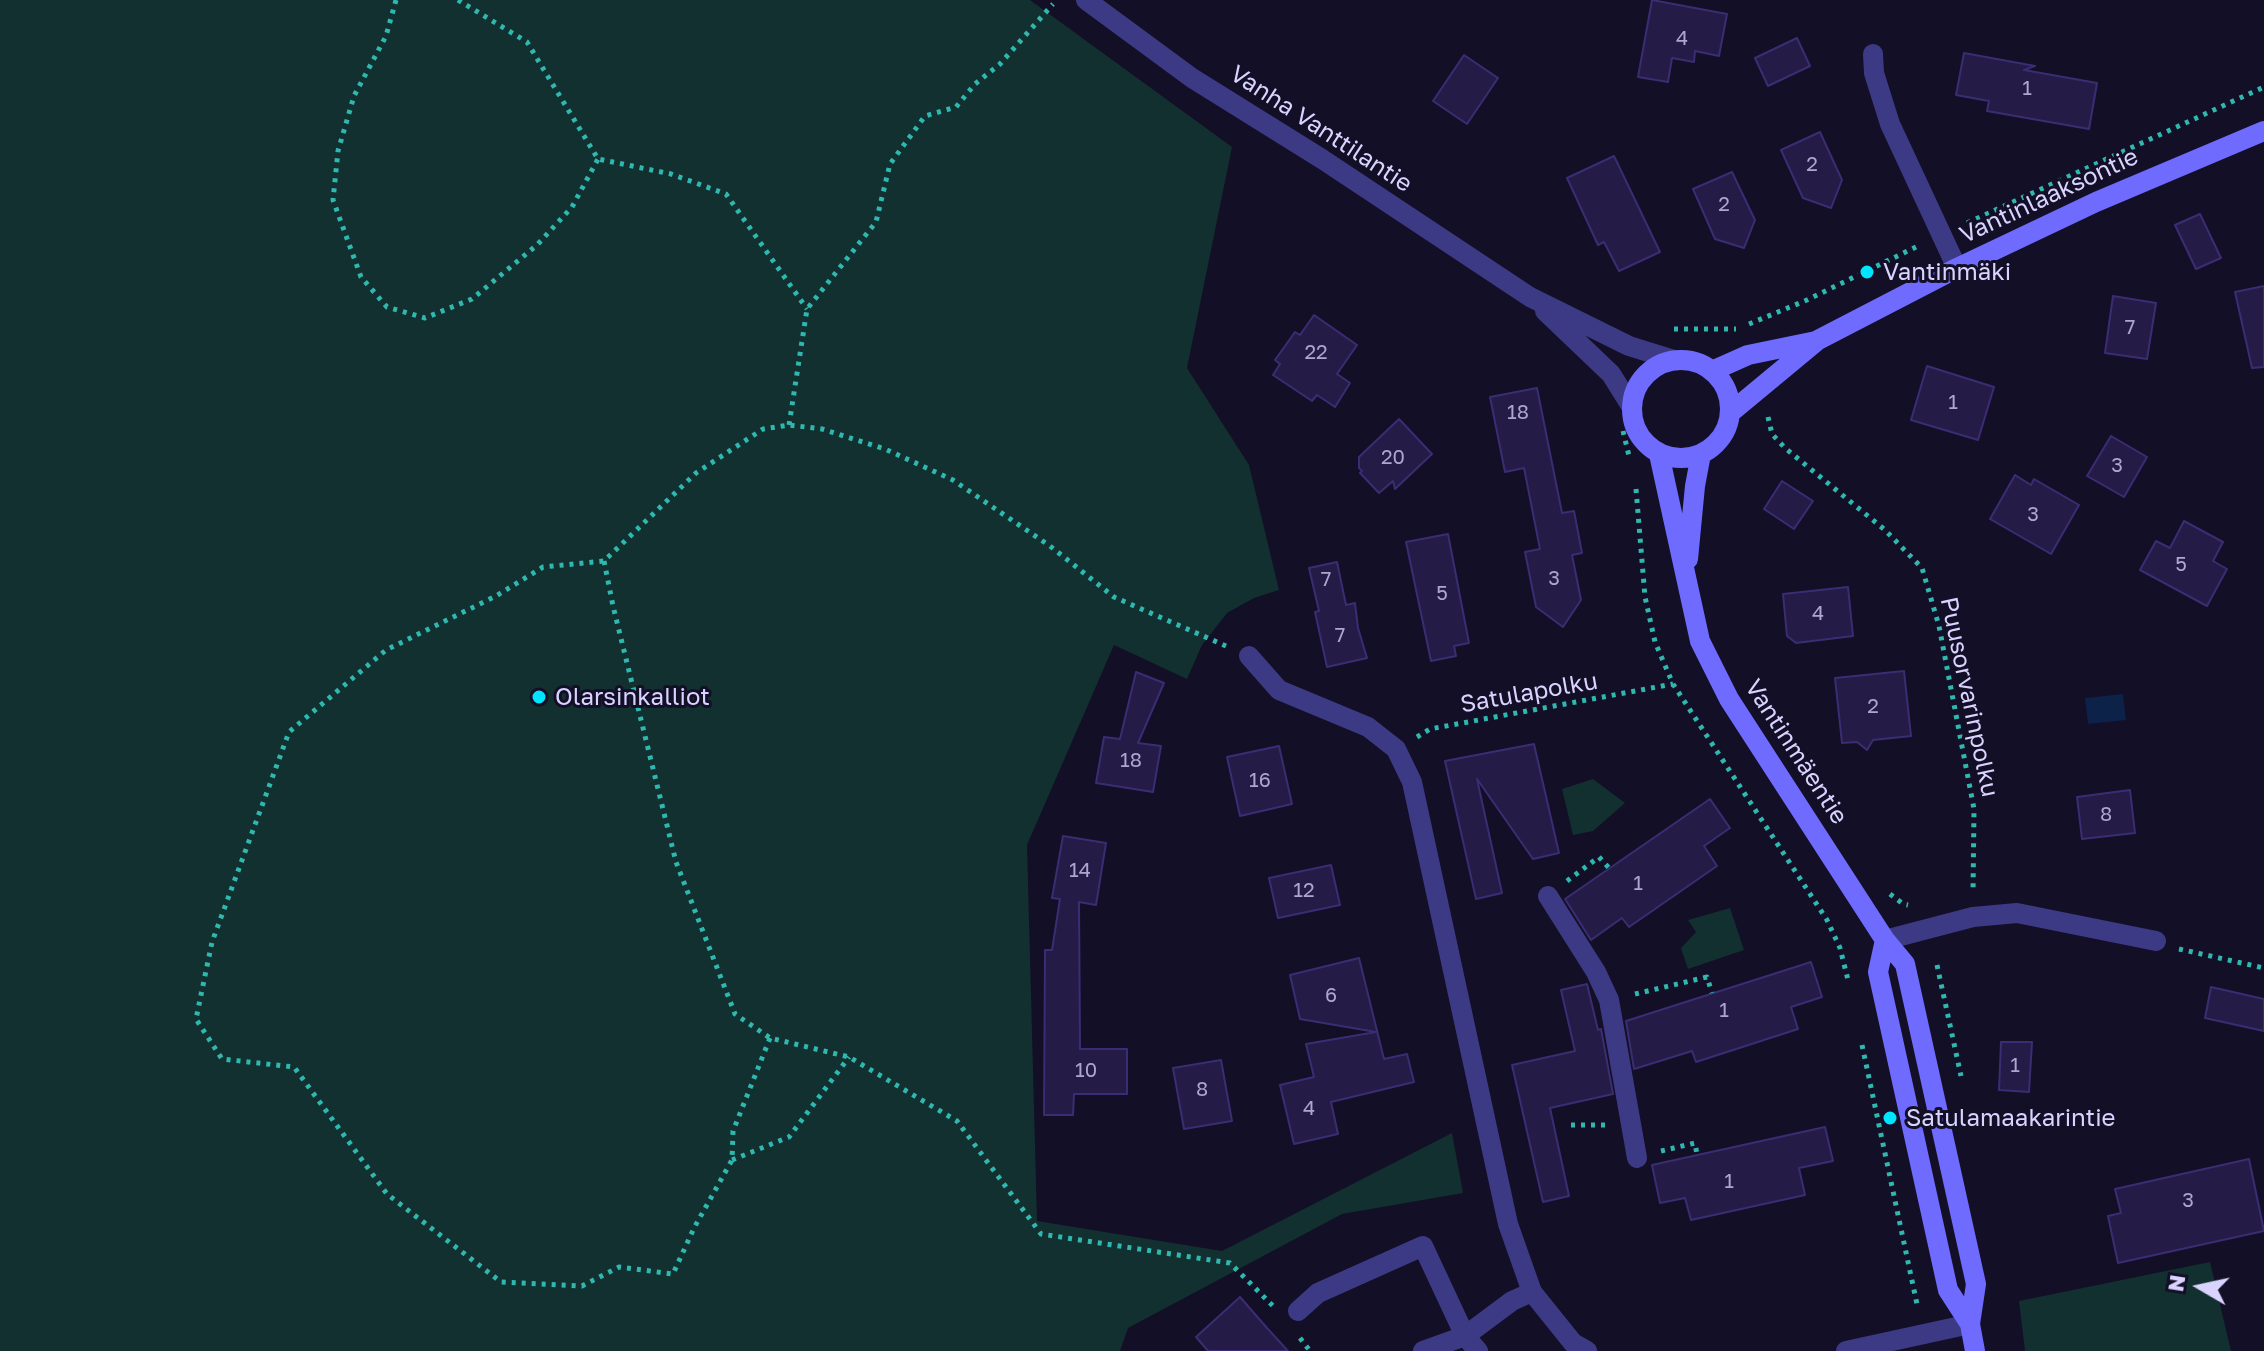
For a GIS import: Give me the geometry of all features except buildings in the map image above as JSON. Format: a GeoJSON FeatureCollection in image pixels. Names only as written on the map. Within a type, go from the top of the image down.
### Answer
{"type":"FeatureCollection","features":[{"type":"Feature","properties":{"kind":"street","name":"Vanha Vanttilantie"},"geometry":{"type":"LineString","coordinates":[[1086,0],[1192,78],[1322,159],[1530,297],[1629,346],[1674,360]]}},
{"type":"Feature","properties":{"kind":"street"},"geometry":{"type":"LineString","coordinates":[[1873,54],[1874,73],[1890,124],[1957,268]]}},
{"type":"Feature","properties":{"kind":"street","name":"Vantinlaaksontie"},"geometry":{"type":"LineString","coordinates":[[1730,413],[1818,340],[1957,268],[2096,202],[2264,131]]}},
{"type":"Feature","properties":{"kind":"street","name":"Vanha Vanttilantie"},"geometry":{"type":"LineString","coordinates":[[1530,297],[1611,374],[1631,406]]}},
{"type":"Feature","properties":{"kind":"street","name":"Vantinlaaksontie"},"geometry":{"type":"LineString","coordinates":[[1712,371],[1748,355],[1818,340]]}},
{"type":"Feature","properties":{"kind":"street"},"geometry":{"type":"LineString","coordinates":[[1674,360],[1695,361],[1712,371],[1723,383],[1729,397],[1730,413],[1721,437],[1701,454],[1687,458],[1659,454],[1647,445],[1638,434],[1631,406],[1635,390],[1645,376],[1658,365],[1674,360]]}},
{"type":"Feature","properties":{"kind":"street","name":"Vantinmäentie"},"geometry":{"type":"LineString","coordinates":[[1659,454],[1700,641],[1729,699],[1885,940],[1905,964],[1976,1284],[1970,1324],[1975,1351]]}},
{"type":"Feature","properties":{"kind":"street","name":"Vantinmäentie"},"geometry":{"type":"LineString","coordinates":[[1686,583],[1701,454]]}},
{"type":"Feature","properties":{"kind":"street"},"geometry":{"type":"LineString","coordinates":[[1249,656],[1279,690],[1368,727],[1396,749],[1412,782],[1508,1224],[1532,1292],[1573,1343],[1587,1351]]}},
{"type":"Feature","properties":{"kind":"street"},"geometry":{"type":"LineString","coordinates":[[1548,896],[1596,972],[1609,1000],[1637,1158]]}},
{"type":"Feature","properties":{"kind":"street"},"geometry":{"type":"LineString","coordinates":[[1885,940],[1973,917],[2017,913],[2156,941]]}},
{"type":"Feature","properties":{"kind":"street","name":"Vantinmäentie"},"geometry":{"type":"LineString","coordinates":[[1885,940],[1878,972],[1948,1290],[1970,1324]]}},
{"type":"Feature","properties":{"kind":"street"},"geometry":{"type":"LineString","coordinates":[[1290,1313],[1318,1293],[1423,1246],[1472,1343]]}},
{"type":"Feature","properties":{"kind":"street"},"geometry":{"type":"LineString","coordinates":[[1423,1351],[1472,1343],[1512,1301],[1532,1292]]}},
{"type":"Feature","properties":{"kind":"street"},"geometry":{"type":"LineString","coordinates":[[1846,1351],[1970,1324]]}},
{"type":"Feature","properties":{"kind":"path"},"geometry":{"type":"LineString","coordinates":[[396,0],[386,36],[354,96],[338,151],[333,200],[361,277],[387,307],[425,318],[472,299],[537,245],[572,207],[598,159]]}},
{"type":"Feature","properties":{"kind":"path"},"geometry":{"type":"LineString","coordinates":[[458,0],[527,42],[598,159],[671,174],[726,194],[807,309]]}},
{"type":"Feature","properties":{"kind":"path"},"geometry":{"type":"LineString","coordinates":[[789,425],[807,309],[876,222],[890,164],[925,116],[956,107],[975,84],[1000,64],[1053,4]]}},
{"type":"Feature","properties":{"kind":"path","name":"Puusorvarinpolku"},"geometry":{"type":"LineString","coordinates":[[1762,388],[1772,434],[1885,530],[1922,568],[1939,626],[1974,809],[1973,906]]}},
{"type":"Feature","properties":{"kind":"path"},"geometry":{"type":"LineString","coordinates":[[1619,423],[1625,433],[1630,459]]}},
{"type":"Feature","properties":{"kind":"path"},"geometry":{"type":"LineString","coordinates":[[770,1038],[733,1131],[732,1160],[694,1228],[673,1274],[619,1267],[582,1286],[501,1282],[387,1194],[294,1067],[222,1059],[196,1019],[212,942],[289,732],[386,650],[496,596],[543,567],[604,561],[696,473],[763,429],[789,425],[822,429],[885,449],[953,480],[1050,546],[1114,597],[1249,656]]}},
{"type":"Feature","properties":{"kind":"path"},"geometry":{"type":"LineString","coordinates":[[1635,485],[1645,597],[1655,642],[1673,684],[1827,920],[1840,948],[1851,991]]}},
{"type":"Feature","properties":{"kind":"path"},"geometry":{"type":"LineString","coordinates":[[604,561],[676,862],[735,1014],[770,1038],[849,1057],[957,1121],[1041,1234],[1230,1263],[1290,1313]]}},
{"type":"Feature","properties":{"kind":"path","name":"Satulapolku"},"geometry":{"type":"LineString","coordinates":[[1396,749],[1430,729],[1673,684]]}},
{"type":"Feature","properties":{"kind":"path"},"geometry":{"type":"LineString","coordinates":[[1548,896],[1599,857],[1609,868]]}},
{"type":"Feature","properties":{"kind":"path"},"geometry":{"type":"LineString","coordinates":[[2156,941],[2264,968]]}},
{"type":"Feature","properties":{"kind":"path"},"geometry":{"type":"LineString","coordinates":[[1609,1000],[1707,977],[1712,993]]}},
{"type":"Feature","properties":{"kind":"path"},"geometry":{"type":"LineString","coordinates":[[1860,1032],[1923,1334]]}},
{"type":"Feature","properties":{"kind":"path"},"geometry":{"type":"LineString","coordinates":[[732,1160],[789,1137],[849,1057]]}},
{"type":"Feature","properties":{"kind":"path"},"geometry":{"type":"LineString","coordinates":[[1637,1158],[1695,1143],[1697,1155]]}},
{"type":"Feature","properties":{"kind":"green space"},"geometry":{"type":"Polygon","coordinates":[[[0,0],[1030,0],[1232,147],[1187,368],[1249,465],[1279,590],[1254,598],[1227,613],[1202,645],[1187,679],[1114,645],[1027,845],[1037,1221],[1222,1251],[1452,1133],[1463,1193],[1342,1214],[1128,1328],[1120,1351],[0,1351],[0,0]]]}},
{"type":"Feature","properties":{"kind":"green space"},"geometry":{"type":"Polygon","coordinates":[[[1593,779],[1625,803],[1593,831],[1573,835],[1562,789],[1593,779]]]}},
{"type":"Feature","properties":{"kind":"green space"},"geometry":{"type":"Polygon","coordinates":[[[1730,908],[1744,950],[1688,969],[1681,948],[1696,932],[1688,920],[1730,908]]]}},
{"type":"Feature","properties":{"kind":"green space"},"geometry":{"type":"Polygon","coordinates":[[[2210,1262],[2231,1351],[2025,1351],[2019,1301],[2210,1262]]]}},
{"type":"Feature","properties":{"kind":"water"},"geometry":{"type":"Polygon","coordinates":[[[2123,694],[2126,720],[2088,724],[2085,698],[2123,694]]]}},
{"type":"Feature","properties":{"kind":"place","name":"Vantinmäki"},"geometry":{"type":"Point","coordinates":[1867,272]}},
{"type":"Feature","properties":{"kind":"place","name":"Olarsinkalliot"},"geometry":{"type":"Point","coordinates":[539,697]}},
{"type":"Feature","properties":{"kind":"place","name":"Satulamaakarintie"},"geometry":{"type":"Point","coordinates":[1890,1118]}}]}
